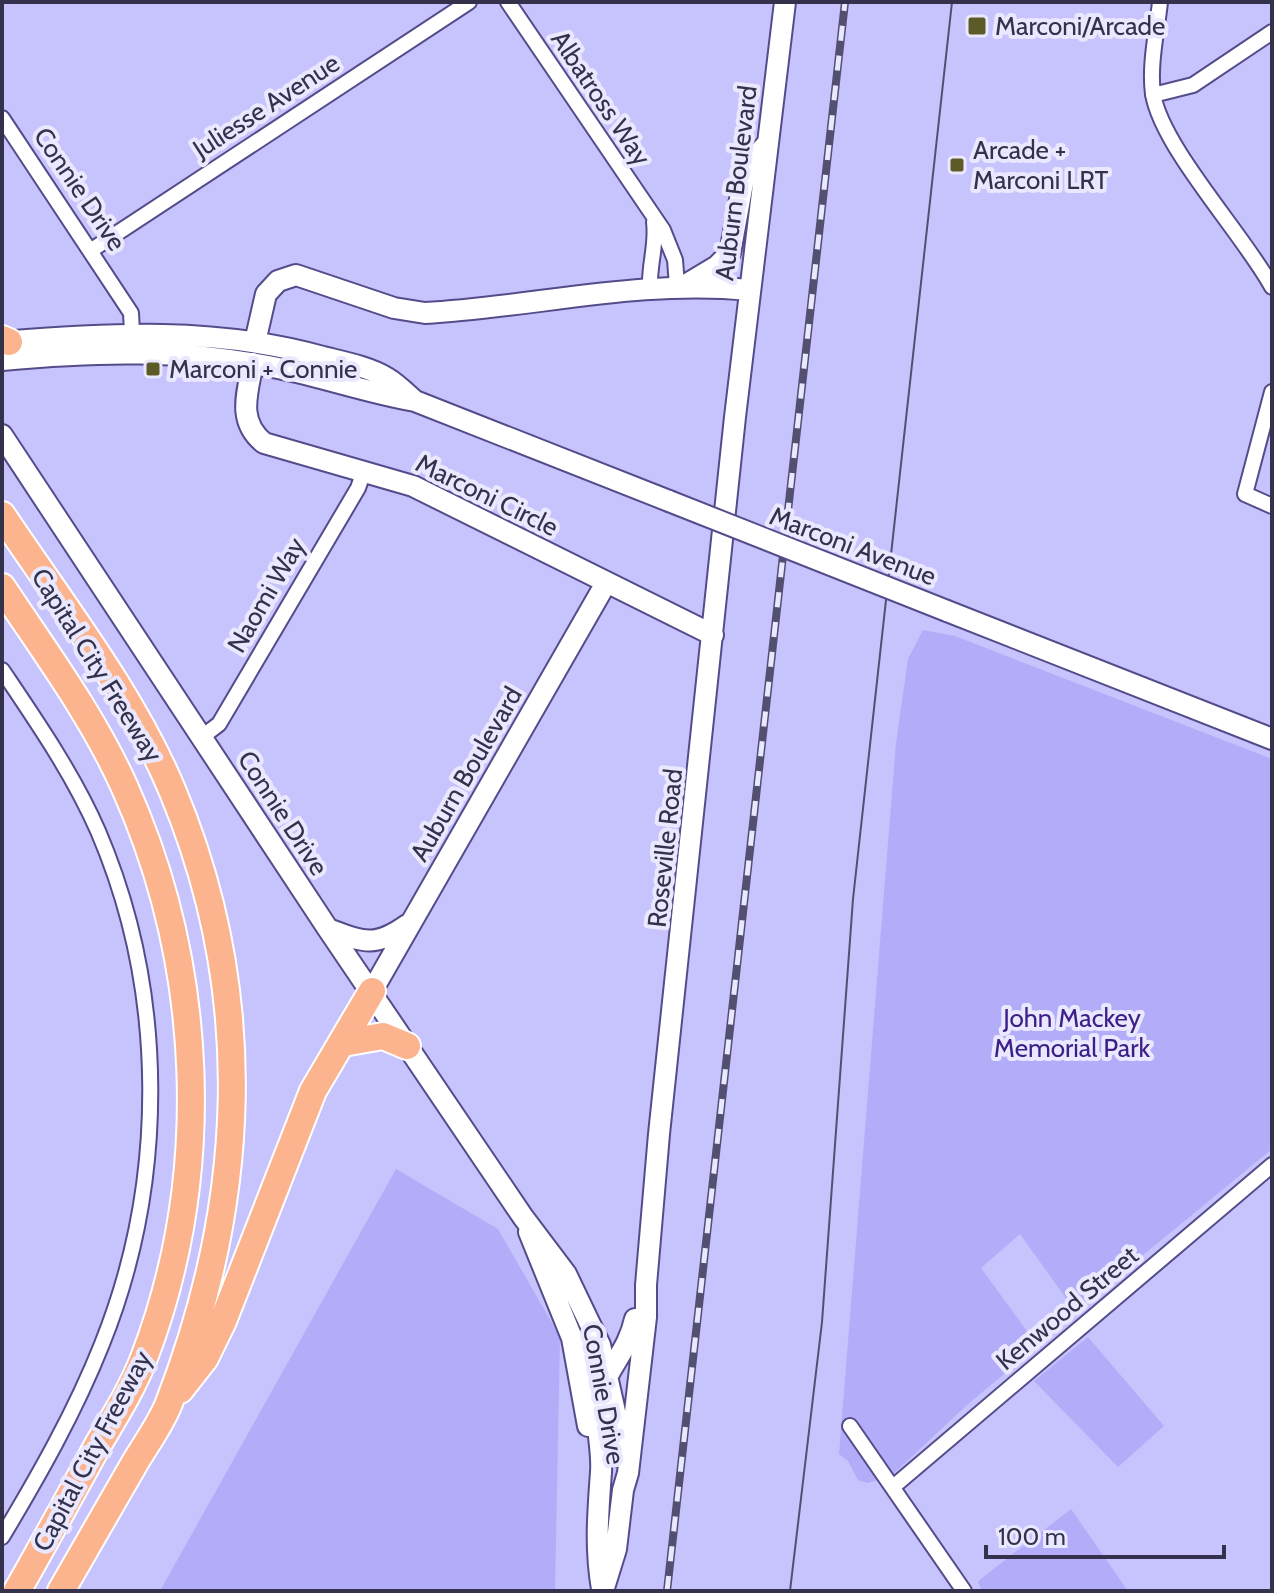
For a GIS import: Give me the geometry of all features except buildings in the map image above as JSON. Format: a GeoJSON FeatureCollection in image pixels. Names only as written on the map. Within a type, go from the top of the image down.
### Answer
{"type":"FeatureCollection","features":[{"type":"Feature","properties":{"kind":"highway","name":"Capital City Freeway"},"geometry":{"type":"LineString","coordinates":[[2,515],[132,713],[172,790],[202,871],[224,962],[234,1056],[232,1149],[219,1240],[168,1406],[61,1591]]}},
{"type":"Feature","properties":{"kind":"highway","name":"Capital City Freeway"},"geometry":{"type":"LineString","coordinates":[[2,587],[78,700],[124,787],[159,878],[182,973],[192,1071],[189,1169],[173,1266],[144,1359],[17,1591]]}},
{"type":"Feature","properties":{"kind":"highway"},"geometry":{"type":"LineString","coordinates":[[168,1406],[205,1358],[223,1321],[313,1091],[372,991]]}},
{"type":"Feature","properties":{"kind":"highway"},"geometry":{"type":"LineString","coordinates":[[343,1043],[383,1036],[407,1046]]}},
{"type":"Feature","properties":{"kind":"main road","name":"Auburn Boulevard"},"geometry":{"type":"LineString","coordinates":[[735,417],[785,2]]}},
{"type":"Feature","properties":{"kind":"main road"},"geometry":{"type":"LineString","coordinates":[[682,286],[723,262],[730,253],[746,167],[766,145]]}},
{"type":"Feature","properties":{"kind":"main road"},"geometry":{"type":"LineString","coordinates":[[255,342],[266,294],[278,281],[296,275],[394,308],[425,313],[650,287],[749,290]]}},
{"type":"Feature","properties":{"kind":"main road","name":"Marconi Avenue"},"geometry":{"type":"LineString","coordinates":[[6,352],[132,332],[255,342],[308,352],[386,377],[415,401]]}},
{"type":"Feature","properties":{"kind":"main road","name":"Marconi Avenue"},"geometry":{"type":"LineString","coordinates":[[6,352],[130,351],[253,363],[415,401],[1272,739]]}},
{"type":"Feature","properties":{"kind":"main road","name":"Marconi Circle"},"geometry":{"type":"LineString","coordinates":[[253,363],[246,418],[256,436],[274,447],[364,471],[434,495],[713,635]]}},
{"type":"Feature","properties":{"kind":"main road","name":"Roseville Road"},"geometry":{"type":"LineString","coordinates":[[603,1591],[616,1549],[628,1473],[646,1317],[646,1285],[735,417]]}},
{"type":"Feature","properties":{"kind":"main road","name":"Connie Drive"},"geometry":{"type":"LineString","coordinates":[[2,435],[328,929],[523,1217],[548,1247],[586,1310],[608,1378],[618,1425],[623,1490]]}},
{"type":"Feature","properties":{"kind":"main road","name":"Auburn Boulevard"},"geometry":{"type":"LineString","coordinates":[[372,991],[606,583]]}},
{"type":"Feature","properties":{"kind":"main road"},"geometry":{"type":"LineString","coordinates":[[328,929],[372,943],[392,936],[410,923]]}},
{"type":"Feature","properties":{"kind":"main road","name":"Connie Drive"},"geometry":{"type":"LineString","coordinates":[[523,1217],[572,1338],[585,1404],[591,1471],[598,1491]]}},
{"type":"Feature","properties":{"kind":"main road","name":"Roseville Road"},"geometry":{"type":"LineString","coordinates":[[603,1591],[595,1548],[601,1470],[598,1403],[608,1378],[629,1345],[646,1285]]}},
{"type":"Feature","properties":{"kind":"street","name":"Juliesse Avenue"},"geometry":{"type":"LineString","coordinates":[[90,251],[469,2]]}},
{"type":"Feature","properties":{"kind":"street","name":"Albatross Way"},"geometry":{"type":"LineString","coordinates":[[508,2],[663,230],[682,286]]}},
{"type":"Feature","properties":{"kind":"street"},"geometry":{"type":"LineString","coordinates":[[1160,2],[1153,95],[1174,141],[1272,287]]}},
{"type":"Feature","properties":{"kind":"street"},"geometry":{"type":"LineString","coordinates":[[1153,95],[1193,85],[1272,32]]}},
{"type":"Feature","properties":{"kind":"street","name":"Connie Drive"},"geometry":{"type":"LineString","coordinates":[[2,118],[131,313],[132,332]]}},
{"type":"Feature","properties":{"kind":"street"},"geometry":{"type":"LineString","coordinates":[[650,287],[649,265],[656,240],[654,221]]}},
{"type":"Feature","properties":{"kind":"street"},"geometry":{"type":"LineString","coordinates":[[1272,392],[1245,494],[1272,506]]}},
{"type":"Feature","properties":{"kind":"street","name":"Naomi Way"},"geometry":{"type":"LineString","coordinates":[[202,737],[219,724],[358,488],[364,471]]}},
{"type":"Feature","properties":{"kind":"street"},"geometry":{"type":"LineString","coordinates":[[2,670],[74,784],[110,862],[137,960],[146,1015],[151,1087],[144,1184],[115,1309],[74,1407],[2,1537]]}},
{"type":"Feature","properties":{"kind":"street","name":"Kenwood Street"},"geometry":{"type":"LineString","coordinates":[[893,1487],[1271,1167]]}},
{"type":"Feature","properties":{"kind":"street"},"geometry":{"type":"LineString","coordinates":[[850,1426],[964,1591]]}},
{"type":"Feature","properties":{"kind":"green space","name":"John Mackey Memorial Park"},"geometry":{"type":"Polygon","coordinates":[[[923,630],[955,636],[1272,759],[1272,1149],[1075,1311],[1020,1234],[981,1268],[1038,1346],[968,1404],[890,1477],[867,1483],[858,1480],[848,1461],[839,1454],[896,743],[908,659],[923,630]]]}},
{"type":"Feature","properties":{"kind":"green space"},"geometry":{"type":"Polygon","coordinates":[[[396,1169],[498,1229],[560,1337],[555,1591],[160,1591],[396,1169]]]}},
{"type":"Feature","properties":{"kind":"green space"},"geometry":{"type":"Polygon","coordinates":[[[1088,1337],[1164,1426],[1118,1467],[1034,1381],[1088,1337]]]}},
{"type":"Feature","properties":{"kind":"green space"},"geometry":{"type":"Polygon","coordinates":[[[1071,1509],[1128,1591],[982,1591],[978,1582],[982,1578],[1071,1509]]]}},
{"type":"Feature","properties":{"kind":"tram line"},"geometry":{"type":"LineString","coordinates":[[790,1591],[822,1322],[853,899],[952,2]]}},
{"type":"Feature","properties":{"kind":"railway"},"geometry":{"type":"LineString","coordinates":[[667,1591],[845,2]]}},
{"type":"Feature","properties":{"kind":"place","name":"Marconi/Arcade"},"geometry":{"type":"Point","coordinates":[977,26]}},
{"type":"Feature","properties":{"kind":"place","name":"Arcade + Marconi LRT"},"geometry":{"type":"Point","coordinates":[957,165]}},
{"type":"Feature","properties":{"kind":"place","name":"Marconi + Connie"},"geometry":{"type":"Point","coordinates":[153,369]}}]}
